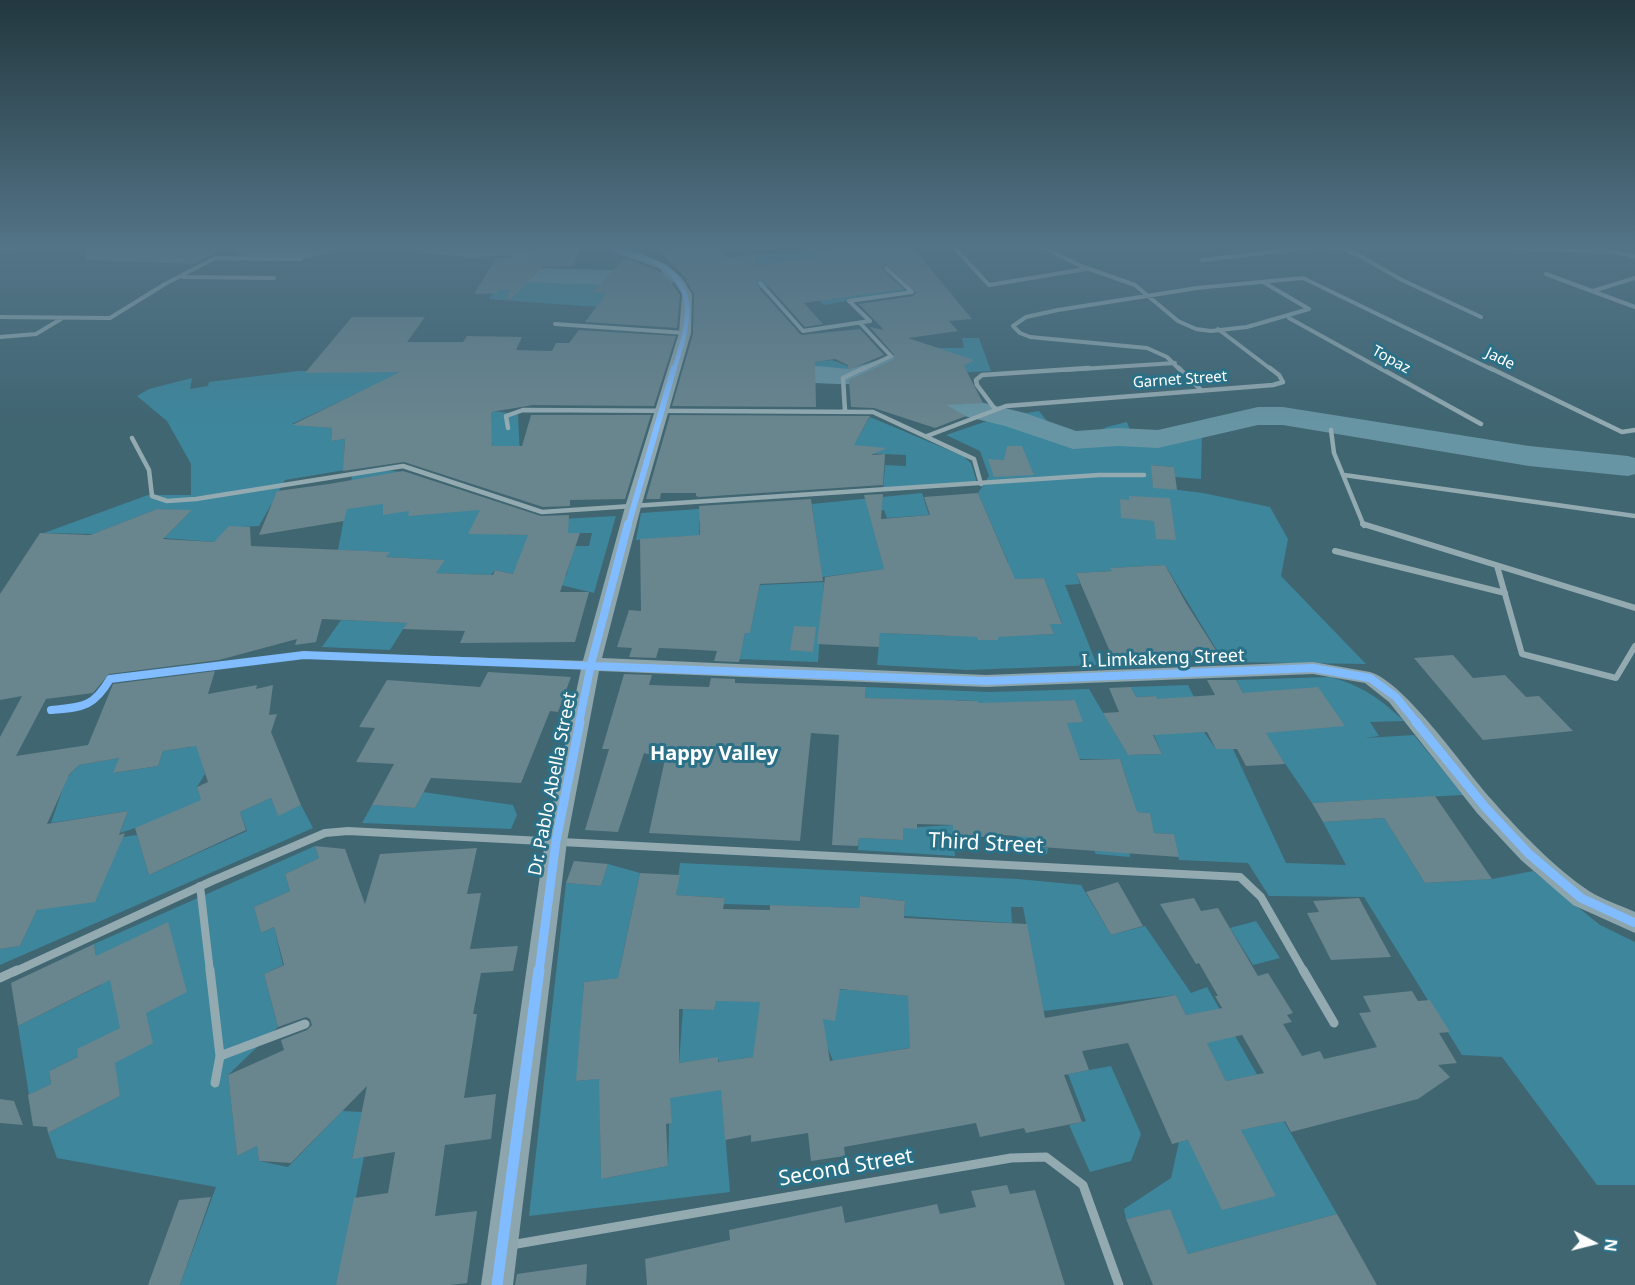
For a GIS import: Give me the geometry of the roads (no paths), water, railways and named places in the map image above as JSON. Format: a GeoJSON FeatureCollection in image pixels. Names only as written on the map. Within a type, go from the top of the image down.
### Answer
{"type":"FeatureCollection","features":[{"type":"Feature","properties":{"kind":"street"},"geometry":{"type":"LineString","coordinates":[[0,317],[110,318],[130,305]]}},
{"type":"Feature","properties":{"kind":"street","name":"Dr. Pablo Abella Street"},"geometry":{"type":"LineString","coordinates":[[497,1285],[556,840],[591,664],[633,507],[685,333],[686,305]]}},
{"type":"Feature","properties":{"kind":"street"},"geometry":{"type":"LineString","coordinates":[[780,305],[803,331],[870,321],[854,305]]}},
{"type":"Feature","properties":{"kind":"street"},"geometry":{"type":"LineString","coordinates":[[1089,305],[1040,313],[1017,321],[1013,326],[1020,333],[1030,337],[1147,348],[1175,363],[1202,391]]}},
{"type":"Feature","properties":{"kind":"street"},"geometry":{"type":"LineString","coordinates":[[1162,305],[1187,326],[1201,330],[1267,324],[1309,309],[1302,305]]}},
{"type":"Feature","properties":{"kind":"street","name":"Jade"},"geometry":{"type":"LineString","coordinates":[[1359,305],[1622,432],[1635,430]]}},
{"type":"Feature","properties":{"kind":"street"},"geometry":{"type":"LineString","coordinates":[[1455,305],[1481,317]]}},
{"type":"Feature","properties":{"kind":"street","name":"Topaz"},"geometry":{"type":"LineString","coordinates":[[1289,318],[1481,424]]}},
{"type":"Feature","properties":{"kind":"street"},"geometry":{"type":"LineString","coordinates":[[0,337],[36,334],[61,319]]}},
{"type":"Feature","properties":{"kind":"street"},"geometry":{"type":"LineString","coordinates":[[845,411],[843,378],[891,356],[860,323]]}},
{"type":"Feature","properties":{"kind":"street"},"geometry":{"type":"LineString","coordinates":[[555,324],[685,333]]}},
{"type":"Feature","properties":{"kind":"street","name":"Garnet Street"},"geometry":{"type":"LineString","coordinates":[[1175,363],[982,375],[976,380],[992,410],[1020,404],[1202,391],[1273,385],[1283,382],[1279,375],[1218,329]]}},
{"type":"Feature","properties":{"kind":"street"},"geometry":{"type":"LineString","coordinates":[[508,428],[506,416],[523,410],[873,412],[974,459],[981,484]]}},
{"type":"Feature","properties":{"kind":"street"},"geometry":{"type":"LineString","coordinates":[[927,436],[992,410]]}},
{"type":"Feature","properties":{"kind":"street"},"geometry":{"type":"LineString","coordinates":[[1331,430],[1334,453],[1364,526],[1635,608]]}},
{"type":"Feature","properties":{"kind":"street"},"geometry":{"type":"LineString","coordinates":[[132,438],[149,470],[152,496],[160,500],[196,499],[403,466],[542,512],[1099,475],[1144,476]]}},
{"type":"Feature","properties":{"kind":"street"},"geometry":{"type":"LineString","coordinates":[[1344,475],[1635,516]]}},
{"type":"Feature","properties":{"kind":"street"},"geometry":{"type":"LineString","coordinates":[[1335,551],[1505,593]]}},
{"type":"Feature","properties":{"kind":"street"},"geometry":{"type":"LineString","coordinates":[[1497,566],[1522,654],[1616,678],[1635,646]]}},
{"type":"Feature","properties":{"kind":"street"},"geometry":{"type":"LineString","coordinates":[[51,710],[88,706],[99,699],[110,679],[304,655],[591,664]]}},
{"type":"Feature","properties":{"kind":"street","name":"I. Limkakeng Street"},"geometry":{"type":"LineString","coordinates":[[591,664],[986,681],[1313,668],[1370,678],[1396,697],[1485,807],[1529,854],[1581,898],[1635,923]]}},
{"type":"Feature","properties":{"kind":"street","name":"Third Street"},"geometry":{"type":"LineString","coordinates":[[0,978],[200,886],[325,833],[348,831],[1240,877],[1261,897],[1334,1023]]}},
{"type":"Feature","properties":{"kind":"street"},"geometry":{"type":"LineString","coordinates":[[200,886],[220,1056],[215,1083]]}},
{"type":"Feature","properties":{"kind":"street"},"geometry":{"type":"LineString","coordinates":[[220,1056],[305,1024]]}},
{"type":"Feature","properties":{"kind":"street","name":"Second Street"},"geometry":{"type":"LineString","coordinates":[[502,1247],[1011,1158],[1046,1157],[1083,1185],[1119,1285]]}},
{"type":"Feature","properties":{"kind":"waterway"},"geometry":{"type":"LineString","coordinates":[[768,358],[770,366],[781,371],[841,375]]}},
{"type":"Feature","properties":{"kind":"waterway"},"geometry":{"type":"LineString","coordinates":[[857,375],[898,362],[915,361],[925,364],[947,397],[962,407],[1014,419],[1073,440],[1118,437],[1158,439],[1258,416],[1283,416],[1529,456],[1628,466]]}},
{"type":"Feature","properties":{"kind":"waterway"},"geometry":{"type":"LineString","coordinates":[[1628,466],[1635,467]]}},
{"type":"Feature","properties":{"kind":"district","name":"Happy Valley"},"geometry":{"type":"Point","coordinates":[714,754]}}]}
